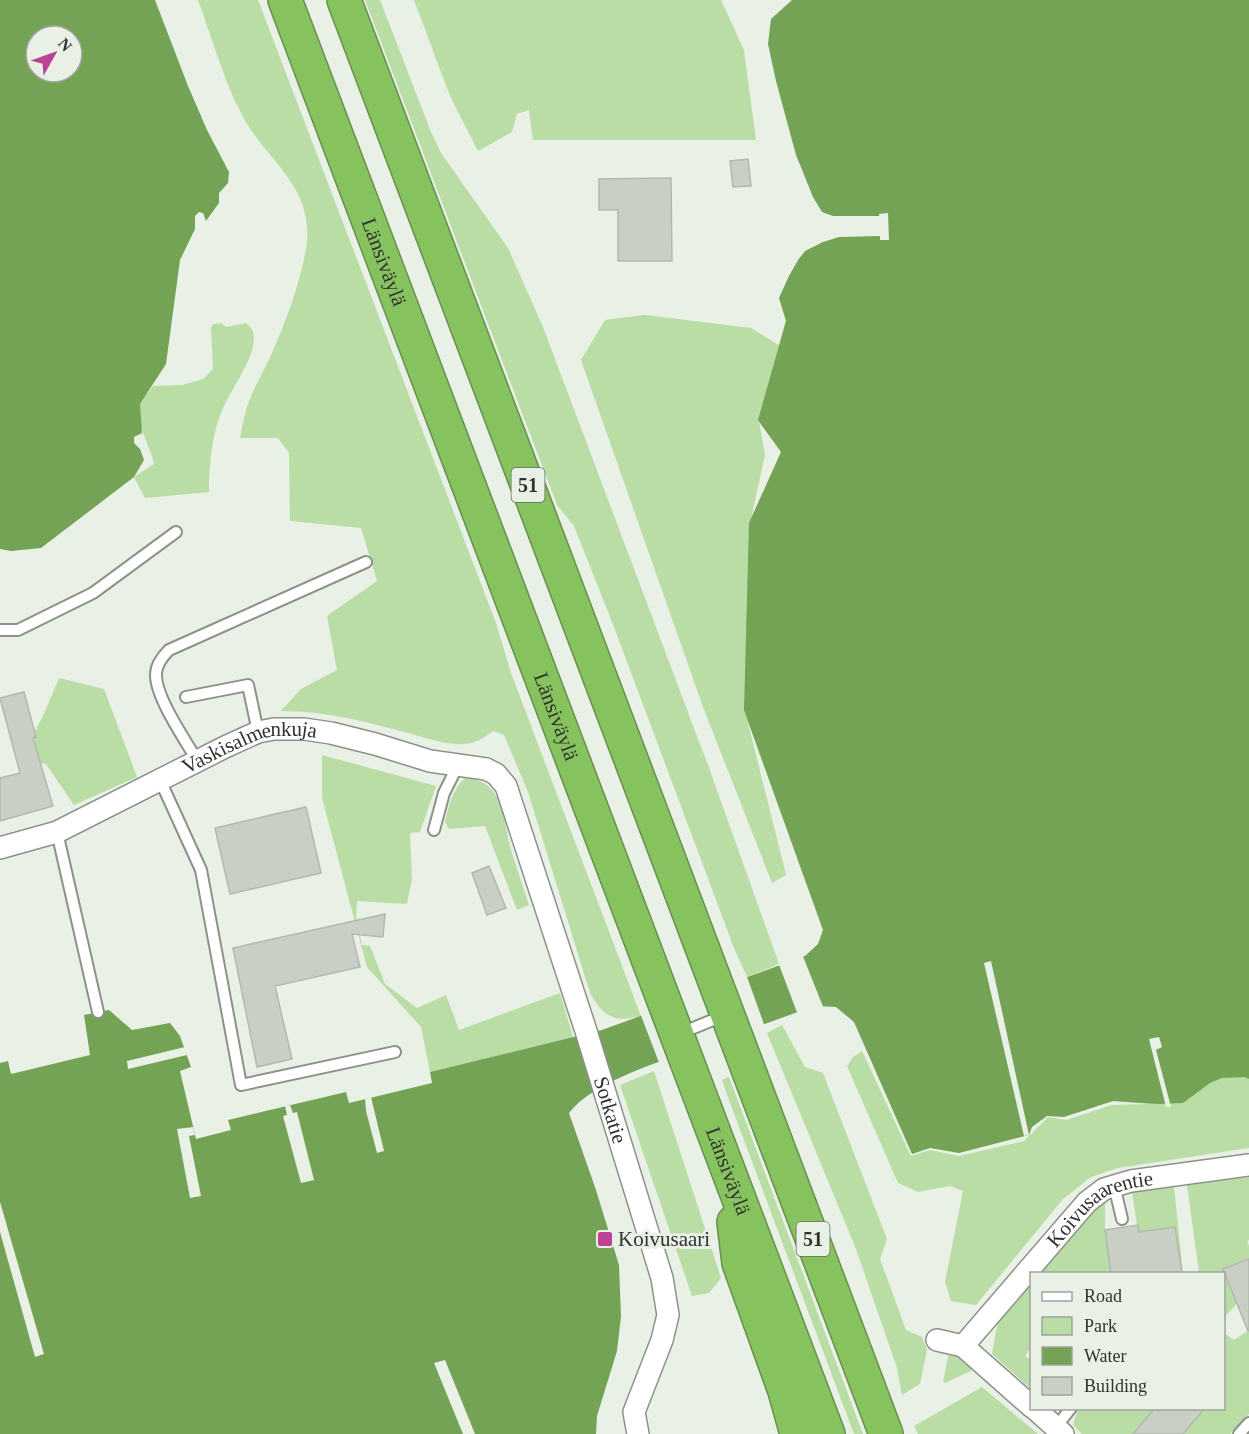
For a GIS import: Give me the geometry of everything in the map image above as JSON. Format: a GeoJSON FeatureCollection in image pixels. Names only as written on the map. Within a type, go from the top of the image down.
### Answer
{"type":"FeatureCollection","features":[{"type":"Feature","properties":{"kind":"highway","name":"Länsiväylä"},"geometry":{"type":"LineString","coordinates":[[285,0],[828,1434]]}},
{"type":"Feature","properties":{"kind":"highway","name":"51"},"geometry":{"type":"LineString","coordinates":[[344,0],[886,1434]]}},
{"type":"Feature","properties":{"kind":"highway"},"geometry":{"type":"LineString","coordinates":[[727,1163],[739,1263],[785,1391],[797,1434]]}},
{"type":"Feature","properties":{"kind":"street","name":"Vaskisalmenkuja"},"geometry":{"type":"LineString","coordinates":[[0,848],[57,832],[258,732],[274,729],[304,729],[331,733],[430,761],[486,769],[496,774],[506,786]]}},
{"type":"Feature","properties":{"kind":"street","name":"Sotkatie"},"geometry":{"type":"LineString","coordinates":[[506,786],[586,1031],[662,1278],[668,1315],[662,1340],[634,1412],[638,1434]]}},
{"type":"Feature","properties":{"kind":"street","name":"Koivusaarentie"},"geometry":{"type":"LineString","coordinates":[[963,1346],[1087,1202],[1098,1193],[1114,1185],[1131,1181],[1249,1165]]}},
{"type":"Feature","properties":{"kind":"street"},"geometry":{"type":"LineString","coordinates":[[937,1340],[963,1346],[1030,1405]]}},
{"type":"Feature","properties":{"kind":"street"},"geometry":{"type":"LineString","coordinates":[[1035,1410],[1059,1431]]}},
{"type":"Feature","properties":{"kind":"lane"},"geometry":{"type":"LineString","coordinates":[[0,630],[18,630],[93,593],[176,532]]}},
{"type":"Feature","properties":{"kind":"lane"},"geometry":{"type":"LineString","coordinates":[[198,762],[159,693],[156,673],[161,658],[169,650],[366,562]]}},
{"type":"Feature","properties":{"kind":"lane"},"geometry":{"type":"LineString","coordinates":[[186,697],[248,685],[258,732]]}},
{"type":"Feature","properties":{"kind":"lane"},"geometry":{"type":"LineString","coordinates":[[434,831],[444,793],[458,765]]}},
{"type":"Feature","properties":{"kind":"lane"},"geometry":{"type":"LineString","coordinates":[[160,780],[201,870],[241,1085],[394,1052]]}},
{"type":"Feature","properties":{"kind":"lane"},"geometry":{"type":"LineString","coordinates":[[57,832],[98,1012]]}},
{"type":"Feature","properties":{"kind":"lane"},"geometry":{"type":"LineString","coordinates":[[683,1048],[733,1029]]}},
{"type":"Feature","properties":{"kind":"lane"},"geometry":{"type":"LineString","coordinates":[[1114,1185],[1122,1219]]}},
{"type":"Feature","properties":{"kind":"lane"},"geometry":{"type":"LineString","coordinates":[[1059,1431],[1070,1410]]}},
{"type":"Feature","properties":{"kind":"lane"},"geometry":{"type":"LineString","coordinates":[[1239,1434],[1249,1423]]}},
{"type":"Feature","properties":{"kind":"green space"},"geometry":{"type":"Polygon","coordinates":[[[198,0],[258,0],[496,623],[511,673],[641,1016],[624,1019],[611,1016],[600,1008],[590,993],[528,792],[504,735],[493,731],[472,743],[457,744],[341,717],[281,711],[301,689],[337,670],[327,616],[377,581],[361,528],[290,521],[289,453],[278,438],[240,438],[249,400],[269,360],[296,289],[306,249],[307,227],[296,191],[250,129],[240,111],[198,0]]]}},
{"type":"Feature","properties":{"kind":"green space"},"geometry":{"type":"Polygon","coordinates":[[[365,0],[380,0],[441,153],[508,248],[543,327],[709,768],[779,964],[747,977],[734,948],[614,627],[574,526],[557,505],[365,0]]]}},
{"type":"Feature","properties":{"kind":"green space"},"geometry":{"type":"Polygon","coordinates":[[[414,0],[721,0],[744,50],[756,140],[533,140],[529,110],[517,114],[512,132],[478,151],[450,96],[414,0]]]}},
{"type":"Feature","properties":{"kind":"green space"},"geometry":{"type":"Polygon","coordinates":[[[645,315],[751,328],[779,345],[786,321],[823,930],[747,719],[786,875],[772,883],[703,707],[581,360],[605,320],[645,315]],[[759,422],[765,455],[751,519],[781,452],[759,422]]]}},
{"type":"Feature","properties":{"kind":"green space"},"geometry":{"type":"Polygon","coordinates":[[[221,323],[226,327],[246,323],[252,329],[254,338],[251,354],[224,406],[217,426],[211,460],[209,492],[145,498],[134,477],[154,464],[139,417],[141,402],[153,386],[182,385],[203,379],[213,369],[211,328],[213,324],[221,323]]]}},
{"type":"Feature","properties":{"kind":"green space"},"geometry":{"type":"Polygon","coordinates":[[[59,678],[104,689],[137,777],[74,805],[46,764],[15,758],[29,740],[46,710],[59,678]]]}},
{"type":"Feature","properties":{"kind":"green space"},"geometry":{"type":"Polygon","coordinates":[[[322,755],[436,786],[420,832],[410,833],[412,879],[407,904],[357,901],[356,916],[362,945],[370,946],[385,984],[417,1008],[446,995],[459,1030],[560,993],[573,1037],[430,1072],[421,1027],[367,967],[322,798],[322,755]]]}},
{"type":"Feature","properties":{"kind":"green space"},"geometry":{"type":"Polygon","coordinates":[[[465,778],[488,786],[495,794],[504,815],[511,850],[529,905],[517,910],[485,826],[449,829],[445,822],[454,793],[465,778]]]}},
{"type":"Feature","properties":{"kind":"green space"},"geometry":{"type":"Polygon","coordinates":[[[1249,991],[1249,1148],[1118,1168],[1091,1177],[1063,1199],[976,1305],[951,1301],[945,1282],[963,1191],[950,1186],[918,1192],[898,1183],[847,1066],[853,1057],[862,1051],[911,1156],[930,1150],[959,1156],[1024,1141],[1048,1117],[1066,1120],[1112,1105],[1147,1104],[1113,1101],[1081,1111],[1249,991]]]}},
{"type":"Feature","properties":{"kind":"green space"},"geometry":{"type":"Polygon","coordinates":[[[782,1025],[805,1067],[823,1073],[887,1239],[880,1259],[906,1330],[922,1337],[927,1350],[920,1384],[902,1395],[897,1368],[856,1249],[767,1033],[782,1025]]]}},
{"type":"Feature","properties":{"kind":"green space"},"geometry":{"type":"Polygon","coordinates":[[[654,1071],[721,1278],[709,1293],[692,1296],[620,1085],[654,1071]]]}},
{"type":"Feature","properties":{"kind":"green space"},"geometry":{"type":"Polygon","coordinates":[[[729,1077],[863,1434],[854,1434],[729,1100],[722,1080],[729,1077]]]}},
{"type":"Feature","properties":{"kind":"green space"},"geometry":{"type":"Polygon","coordinates":[[[1249,1177],[1249,1240],[1247,1241],[1249,1259],[1223,1269],[1224,1272],[1199,1272],[1187,1185],[1249,1177]]]}},
{"type":"Feature","properties":{"kind":"green space"},"geometry":{"type":"Polygon","coordinates":[[[1174,1187],[1183,1272],[1040,1272],[1085,1216],[1105,1201],[1105,1230],[1137,1225],[1132,1192],[1174,1187]]]}},
{"type":"Feature","properties":{"kind":"green space"},"geometry":{"type":"Polygon","coordinates":[[[1225,1274],[1237,1303],[1225,1317],[1225,1274]]]}},
{"type":"Feature","properties":{"kind":"green space"},"geometry":{"type":"Polygon","coordinates":[[[1030,1282],[1030,1349],[1025,1356],[1030,1360],[1030,1388],[992,1354],[998,1321],[1030,1282]]]}},
{"type":"Feature","properties":{"kind":"green space"},"geometry":{"type":"Polygon","coordinates":[[[1249,1330],[1249,1414],[1230,1434],[1183,1434],[1204,1410],[1225,1410],[1225,1334],[1234,1340],[1249,1330]]]}},
{"type":"Feature","properties":{"kind":"green space"},"geometry":{"type":"Polygon","coordinates":[[[951,1351],[971,1368],[971,1371],[945,1383],[943,1381],[951,1351]]]}},
{"type":"Feature","properties":{"kind":"green space"},"geometry":{"type":"Polygon","coordinates":[[[982,1387],[1038,1434],[918,1434],[914,1426],[982,1387]]]}},
{"type":"Feature","properties":{"kind":"green space"},"geometry":{"type":"Polygon","coordinates":[[[1078,1410],[1154,1410],[1133,1434],[1082,1434],[1073,1425],[1078,1410]]]}},
{"type":"Feature","properties":{"kind":"water"},"geometry":{"type":"Polygon","coordinates":[[[0,0],[155,0],[188,86],[229,172],[228,183],[219,193],[219,203],[206,221],[203,213],[199,212],[195,216],[195,229],[180,260],[166,364],[140,404],[142,433],[134,437],[134,443],[140,449],[144,460],[134,477],[41,548],[11,551],[0,549],[0,0]]]}},
{"type":"Feature","properties":{"kind":"water"},"geometry":{"type":"Polygon","coordinates":[[[792,0],[1249,0],[1249,1079],[1245,1077],[1222,1078],[1210,1083],[1183,1103],[1113,1101],[1064,1117],[1047,1116],[1032,1127],[1029,1135],[959,1153],[930,1148],[912,1154],[854,1022],[836,1007],[814,1006],[630,1073],[594,1091],[569,1113],[619,1265],[621,1316],[617,1351],[597,1416],[596,1434],[0,1434],[0,1063],[8,1061],[11,1074],[90,1055],[84,1015],[109,1010],[132,1030],[170,1023],[180,1036],[191,1067],[180,1071],[196,1139],[231,1130],[228,1120],[346,1092],[349,1103],[432,1083],[430,1072],[602,1030],[805,956],[818,944],[823,930],[744,710],[749,523],[781,452],[758,420],[786,321],[779,298],[798,260],[805,251],[839,237],[880,236],[880,240],[889,240],[888,213],[879,214],[879,216],[833,216],[822,212],[813,197],[796,155],[768,44],[771,19],[792,0]]]}},
{"type":"Feature","properties":{"kind":"pier"},"geometry":{"type":"Polygon","coordinates":[[[802,954],[824,1009],[815,1009],[798,1015],[778,962],[802,954]]]}},
{"type":"Feature","properties":{"kind":"pier"},"geometry":{"type":"Polygon","coordinates":[[[991,961],[1029,1135],[1024,1136],[984,963],[991,961]]]}},
{"type":"Feature","properties":{"kind":"pier"},"geometry":{"type":"Polygon","coordinates":[[[746,974],[765,1027],[660,1065],[640,1013],[746,974]]]}},
{"type":"Feature","properties":{"kind":"pier"},"geometry":{"type":"Polygon","coordinates":[[[1159,1037],[1162,1047],[1156,1050],[1171,1107],[1166,1107],[1149,1039],[1159,1037]]]}},
{"type":"Feature","properties":{"kind":"pier"},"geometry":{"type":"Polygon","coordinates":[[[185,1047],[187,1055],[128,1069],[127,1061],[185,1047]]]}},
{"type":"Feature","properties":{"kind":"pier"},"geometry":{"type":"Polygon","coordinates":[[[371,1097],[384,1151],[377,1153],[366,1111],[365,1099],[371,1097]]]}},
{"type":"Feature","properties":{"kind":"pier"},"geometry":{"type":"Polygon","coordinates":[[[290,1105],[293,1113],[297,1112],[314,1180],[301,1183],[283,1116],[287,1115],[285,1106],[290,1105]]]}},
{"type":"Feature","properties":{"kind":"pier"},"geometry":{"type":"Polygon","coordinates":[[[193,1127],[195,1135],[189,1136],[201,1196],[190,1198],[177,1129],[193,1127]]]}},
{"type":"Feature","properties":{"kind":"pier"},"geometry":{"type":"Polygon","coordinates":[[[0,1202],[44,1354],[35,1357],[0,1232],[0,1202]]]}},
{"type":"Feature","properties":{"kind":"pier"},"geometry":{"type":"Polygon","coordinates":[[[445,1360],[475,1434],[463,1434],[434,1363],[445,1360]]]}},
{"type":"Feature","properties":{"kind":"building"},"geometry":{"type":"Polygon","coordinates":[[[748,159],[751,186],[733,187],[730,161],[748,159]]]}},
{"type":"Feature","properties":{"kind":"building"},"geometry":{"type":"Polygon","coordinates":[[[671,178],[672,261],[618,261],[618,210],[599,210],[599,179],[671,178]]]}},
{"type":"Feature","properties":{"kind":"building"},"geometry":{"type":"Polygon","coordinates":[[[24,692],[36,737],[33,738],[53,806],[0,821],[0,778],[20,773],[0,698],[24,692]]]}},
{"type":"Feature","properties":{"kind":"building"},"geometry":{"type":"Polygon","coordinates":[[[306,807],[321,873],[230,894],[215,828],[306,807]]]}},
{"type":"Feature","properties":{"kind":"building"},"geometry":{"type":"Polygon","coordinates":[[[489,866],[506,908],[487,915],[472,873],[489,866]]]}},
{"type":"Feature","properties":{"kind":"building"},"geometry":{"type":"Polygon","coordinates":[[[385,914],[383,937],[352,934],[360,967],[275,986],[292,1059],[257,1067],[233,948],[385,914]]]}},
{"type":"Feature","properties":{"kind":"building"},"geometry":{"type":"Polygon","coordinates":[[[1138,1225],[1139,1232],[1175,1227],[1182,1272],[1111,1272],[1105,1230],[1138,1225]]]}},
{"type":"Feature","properties":{"kind":"building"},"geometry":{"type":"Polygon","coordinates":[[[1249,1259],[1249,1331],[1248,1331],[1223,1269],[1249,1259]]]}},
{"type":"Feature","properties":{"kind":"building"},"geometry":{"type":"Polygon","coordinates":[[[1153,1410],[1203,1410],[1183,1434],[1133,1434],[1153,1410]]]}},
{"type":"Feature","properties":{"kind":"place","name":"Koivusaari"},"geometry":{"type":"Point","coordinates":[605,1239]}}]}
